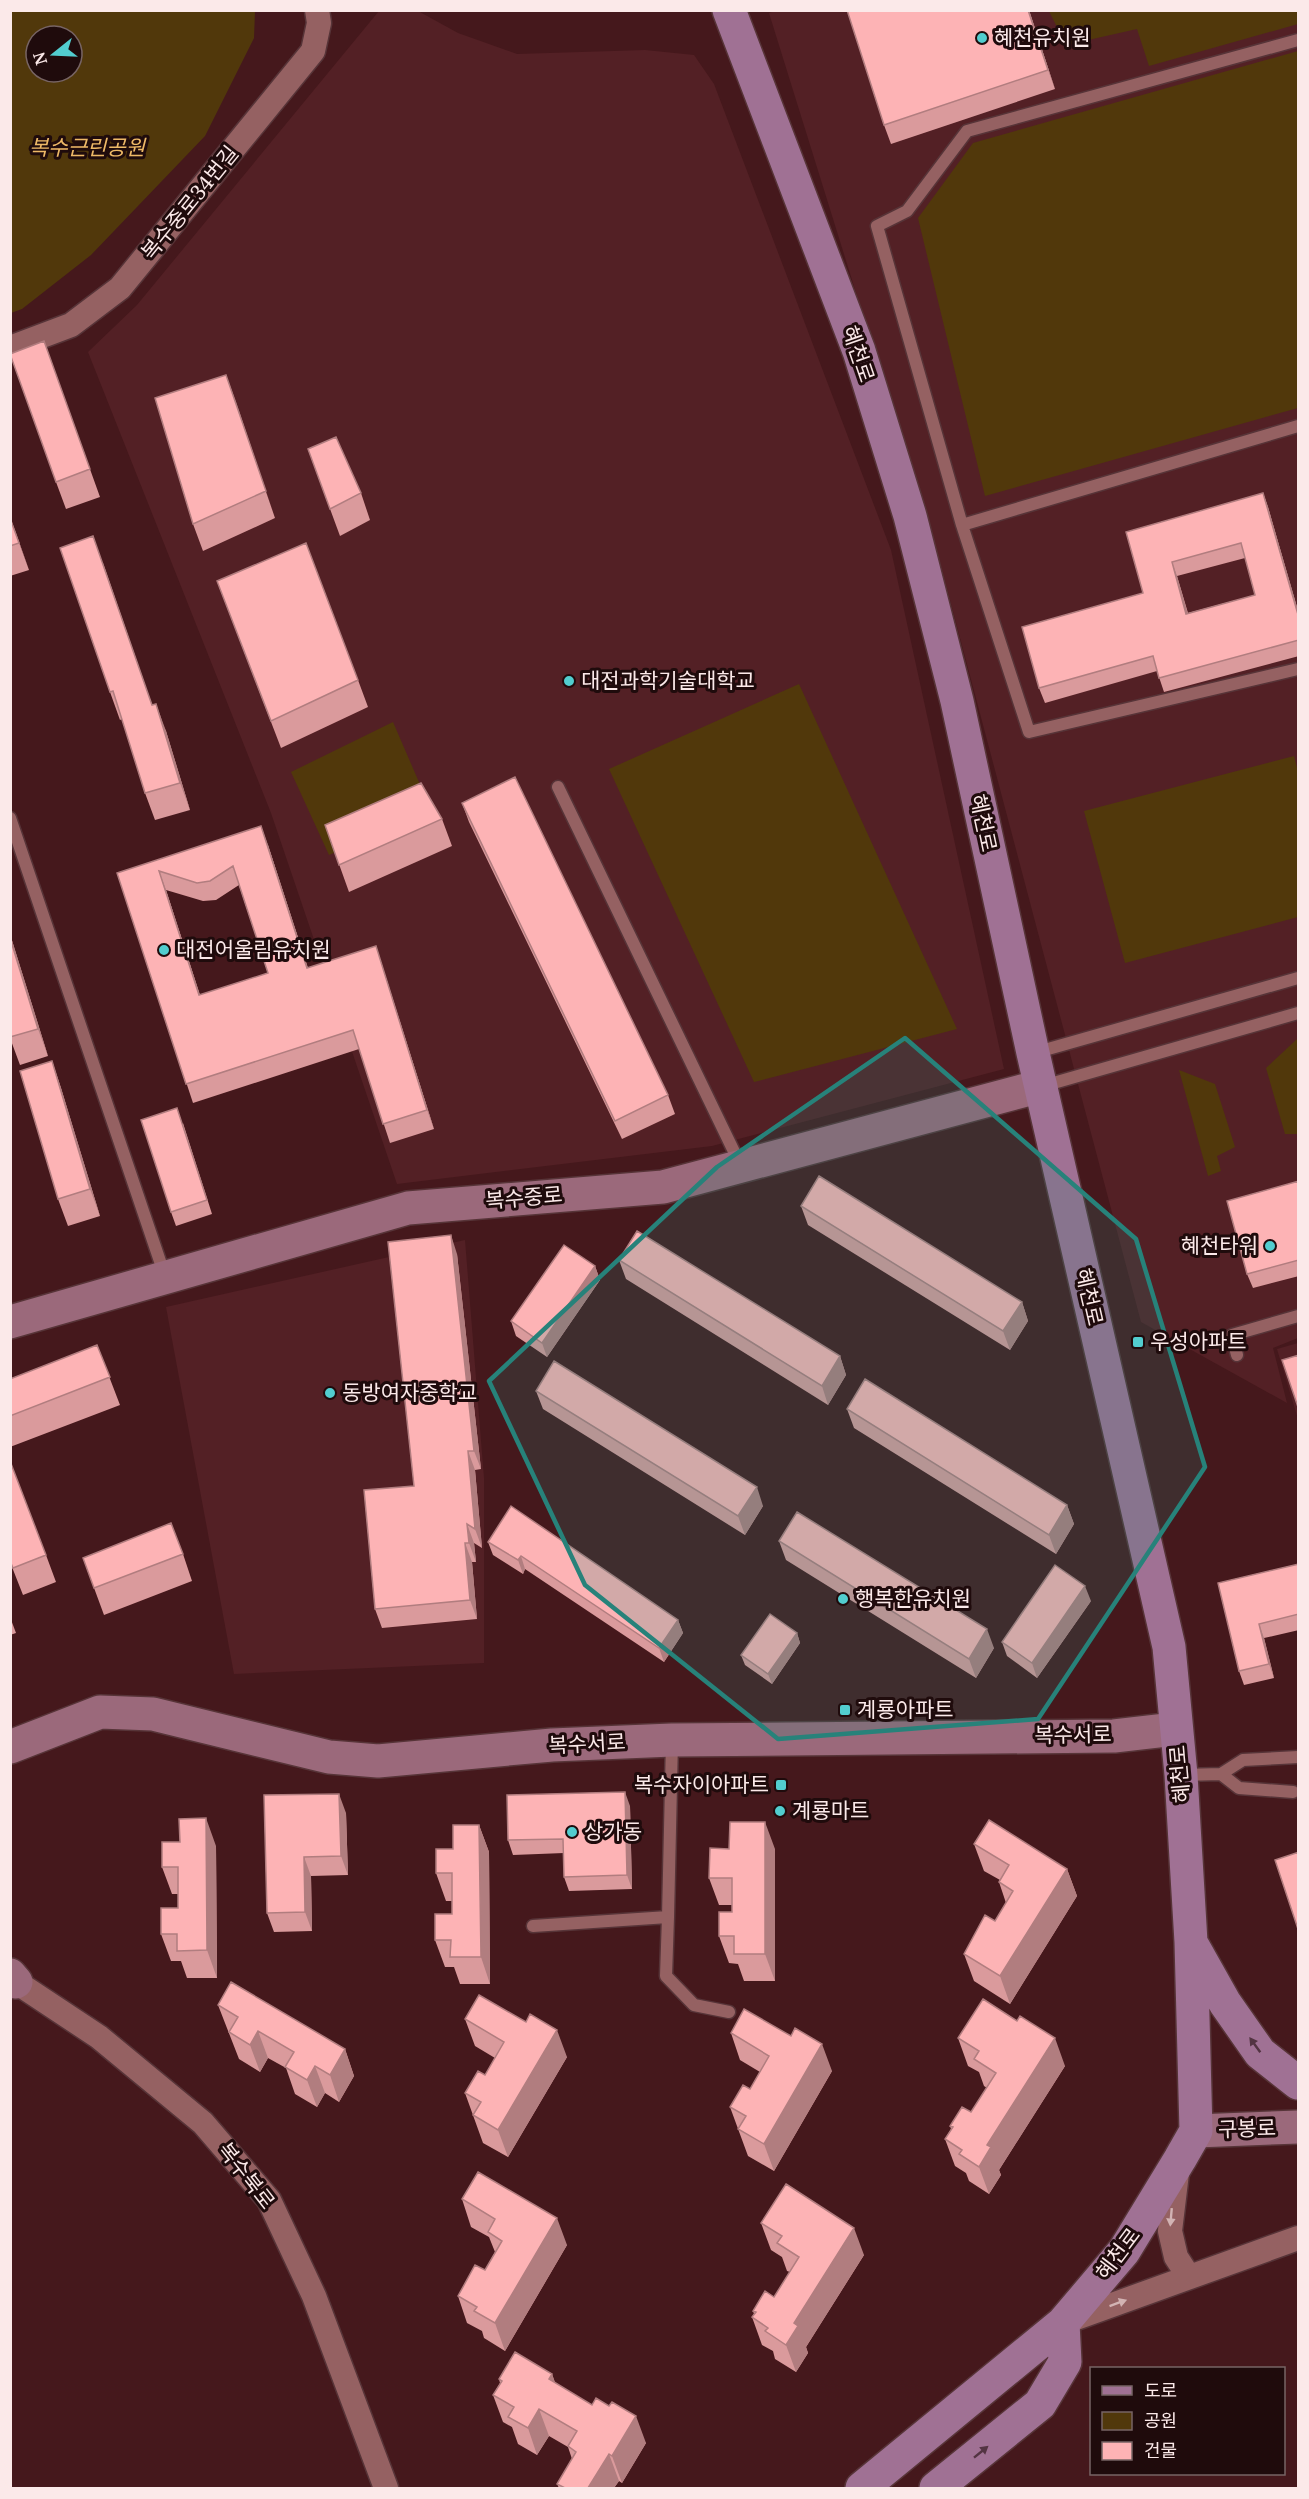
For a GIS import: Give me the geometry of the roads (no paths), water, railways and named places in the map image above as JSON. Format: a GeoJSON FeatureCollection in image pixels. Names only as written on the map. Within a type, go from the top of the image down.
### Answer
{"type":"FeatureCollection","features":[{"type":"Feature","properties":{"kind":"main road","name":"혜천로"},"geometry":{"type":"LineString","coordinates":[[729,10],[859,351],[910,516],[957,701],[1033,1053],[1169,1647],[1181,1775],[1191,1942],[1188,2145],[1124,2251],[1063,2323],[862,2488]]}},
{"type":"Feature","properties":{"kind":"main road"},"geometry":{"type":"LineString","coordinates":[[1191,1942],[1225,2002],[1260,2053],[1299,2083]]}},
{"type":"Feature","properties":{"kind":"main road"},"geometry":{"type":"LineString","coordinates":[[936,2488],[1040,2404],[1065,2362],[1063,2323]]}},
{"type":"Feature","properties":{"kind":"street","name":"복수중로34번길"},"geometry":{"type":"LineString","coordinates":[[10,348],[71,325],[120,288],[313,51],[319,23],[318,10]]}},
{"type":"Feature","properties":{"kind":"street","name":"복수중로"},"geometry":{"type":"LineString","coordinates":[[11,1322],[408,1208],[663,1186],[1041,1086]]}},
{"type":"Feature","properties":{"kind":"street","name":"복수서로"},"geometry":{"type":"LineString","coordinates":[[10,1746],[100,1712],[153,1714],[329,1757],[378,1761],[552,1745],[672,1740],[1114,1736],[1175,1729]]}},
{"type":"Feature","properties":{"kind":"street","name":"복수북로"},"geometry":{"type":"LineString","coordinates":[[12,1978],[99,2037],[203,2123],[269,2200],[314,2296],[386,2488]]}},
{"type":"Feature","properties":{"kind":"street","name":"구봉로"},"geometry":{"type":"LineString","coordinates":[[1188,2145],[1299,2127]]}},
{"type":"Feature","properties":{"kind":"street"},"geometry":{"type":"LineString","coordinates":[[1188,2145],[1173,2194],[1170,2231],[1176,2257],[1189,2277]]}},
{"type":"Feature","properties":{"kind":"street"},"geometry":{"type":"LineString","coordinates":[[1063,2323],[1299,2238]]}},
{"type":"Feature","properties":{"kind":"lane"},"geometry":{"type":"LineString","coordinates":[[1299,40],[967,131],[907,211],[877,226],[962,525],[1029,732],[1299,669]]}},
{"type":"Feature","properties":{"kind":"lane"},"geometry":{"type":"LineString","coordinates":[[962,525],[1299,426]]}},
{"type":"Feature","properties":{"kind":"lane"},"geometry":{"type":"LineString","coordinates":[[558,787],[741,1165]]}},
{"type":"Feature","properties":{"kind":"lane"},"geometry":{"type":"LineString","coordinates":[[10,818],[165,1276]]}},
{"type":"Feature","properties":{"kind":"lane"},"geometry":{"type":"LineString","coordinates":[[1033,1053],[1299,978]]}},
{"type":"Feature","properties":{"kind":"lane"},"geometry":{"type":"LineString","coordinates":[[1041,1086],[1299,1013]]}},
{"type":"Feature","properties":{"kind":"lane"},"geometry":{"type":"LineString","coordinates":[[1237,1355],[1232,1335],[1299,1316]]}},
{"type":"Feature","properties":{"kind":"lane"},"geometry":{"type":"LineString","coordinates":[[672,1740],[666,1976],[694,2005],[729,2012]]}},
{"type":"Feature","properties":{"kind":"lane"},"geometry":{"type":"LineString","coordinates":[[1181,1775],[1221,1774],[1243,1760],[1299,1757]]}},
{"type":"Feature","properties":{"kind":"lane"},"geometry":{"type":"LineString","coordinates":[[1221,1774],[1239,1788],[1293,1792]]}},
{"type":"Feature","properties":{"kind":"lane"},"geometry":{"type":"LineString","coordinates":[[533,1926],[668,1917]]}},
{"type":"Feature","properties":{"kind":"place","name":"혜천유치원"},"geometry":{"type":"Point","coordinates":[982,38]}},
{"type":"Feature","properties":{"kind":"place","name":"대전과학기술대학교"},"geometry":{"type":"Point","coordinates":[569,681]}},
{"type":"Feature","properties":{"kind":"place","name":"대전어울림유치원"},"geometry":{"type":"Point","coordinates":[164,950]}},
{"type":"Feature","properties":{"kind":"place","name":"혜천타워"},"geometry":{"type":"Point","coordinates":[1270,1246]}},
{"type":"Feature","properties":{"kind":"place","name":"우성아파트"},"geometry":{"type":"Point","coordinates":[1138,1342]}},
{"type":"Feature","properties":{"kind":"place","name":"동방여자중학교"},"geometry":{"type":"Point","coordinates":[330,1393]}},
{"type":"Feature","properties":{"kind":"place","name":"행복한유치원"},"geometry":{"type":"Point","coordinates":[843,1599]}},
{"type":"Feature","properties":{"kind":"place","name":"계룡아파트"},"geometry":{"type":"Point","coordinates":[845,1710]}},
{"type":"Feature","properties":{"kind":"place","name":"복수자이아파트"},"geometry":{"type":"Point","coordinates":[781,1785]}},
{"type":"Feature","properties":{"kind":"place","name":"계룡마트"},"geometry":{"type":"Point","coordinates":[780,1811]}},
{"type":"Feature","properties":{"kind":"place","name":"상가동"},"geometry":{"type":"Point","coordinates":[572,1832]}},
{"type":"Feature","properties":{"kind":"park label","name":"복수근린공원"},"geometry":{"type":"Point","coordinates":[87,148]}}]}
